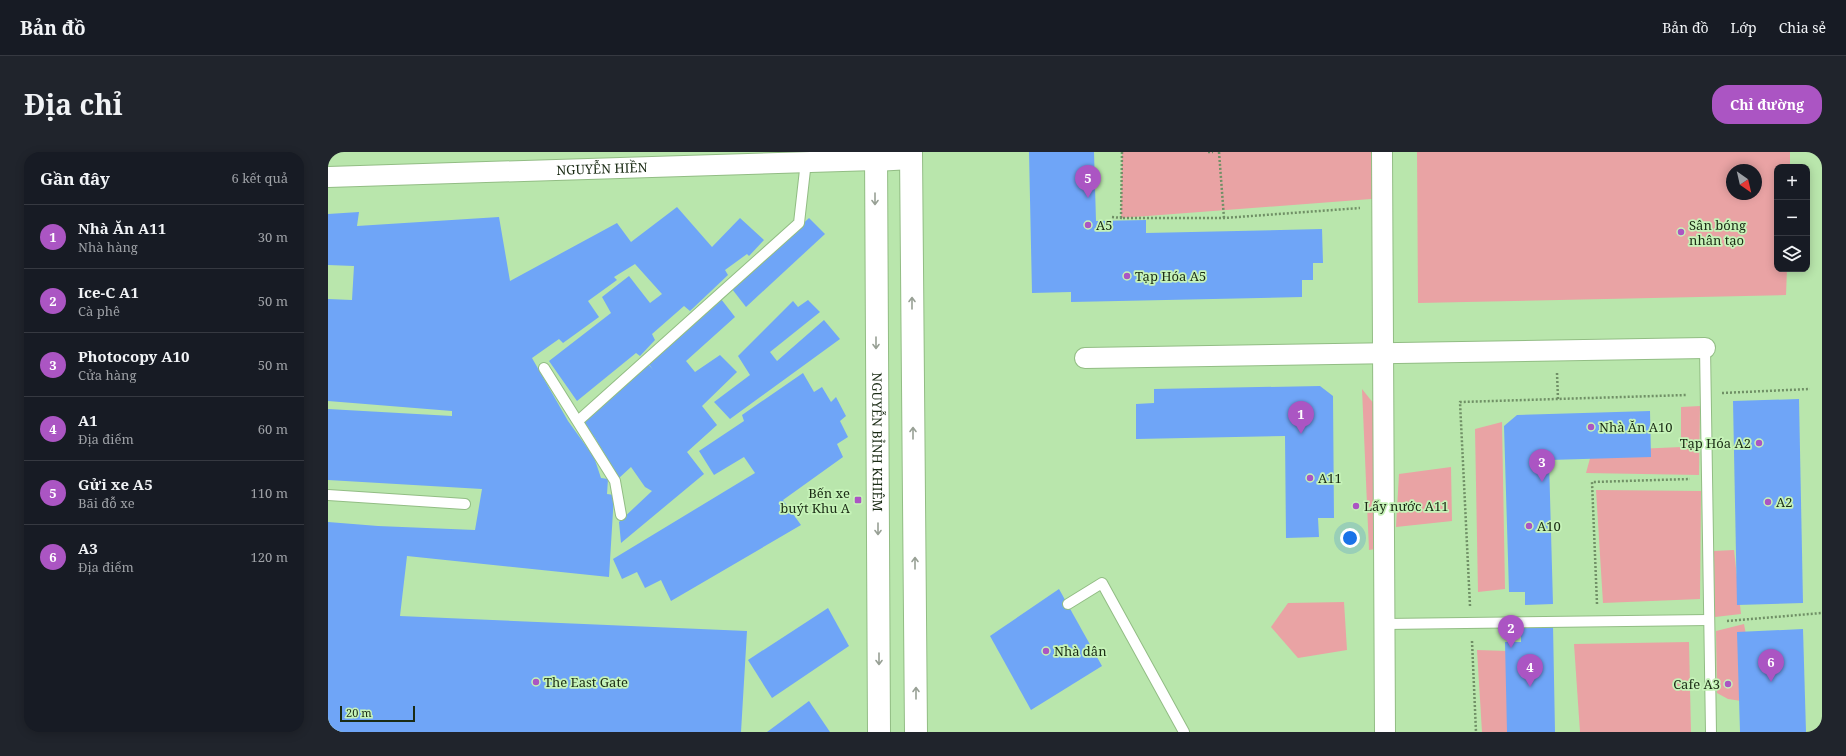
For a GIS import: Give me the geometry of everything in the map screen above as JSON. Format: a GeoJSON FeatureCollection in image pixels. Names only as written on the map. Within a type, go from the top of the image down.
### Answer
{"type":"FeatureCollection","features":[{"type":"Feature","properties":{"kind":"street"},"geometry":{"type":"LineString","coordinates":[[1382,152],[1385,732]]}},
{"type":"Feature","properties":{"kind":"street"},"geometry":{"type":"LineString","coordinates":[[875,156],[911,155],[916,732]]}},
{"type":"Feature","properties":{"kind":"street","name":"NGUYỄN HIỀN"},"geometry":{"type":"LineString","coordinates":[[328,177],[806,162],[875,156]]}},
{"type":"Feature","properties":{"kind":"street","name":"NGUYỄN BỈNH KHIÊM"},"geometry":{"type":"LineString","coordinates":[[875,156],[879,732]]}},
{"type":"Feature","properties":{"kind":"street"},"geometry":{"type":"LineString","coordinates":[[1085,358],[1705,348]]}},
{"type":"Feature","properties":{"kind":"lane"},"geometry":{"type":"LineString","coordinates":[[578,422],[799,223],[806,162]]}},
{"type":"Feature","properties":{"kind":"lane"},"geometry":{"type":"LineString","coordinates":[[1705,348],[1711,732]]}},
{"type":"Feature","properties":{"kind":"lane"},"geometry":{"type":"LineString","coordinates":[[544,368],[615,481],[621,515]]}},
{"type":"Feature","properties":{"kind":"lane"},"geometry":{"type":"LineString","coordinates":[[328,495],[465,504]]}},
{"type":"Feature","properties":{"kind":"lane"},"geometry":{"type":"LineString","coordinates":[[1068,604],[1102,583],[1184,732]]}},
{"type":"Feature","properties":{"kind":"lane"},"geometry":{"type":"LineString","coordinates":[[1385,624],[1709,621]]}},
{"type":"Feature","properties":{"kind":"path"},"geometry":{"type":"LineString","coordinates":[[1121,218],[1122,152]]}},
{"type":"Feature","properties":{"kind":"path"},"geometry":{"type":"LineString","coordinates":[[1208,152],[1213,152]]}},
{"type":"Feature","properties":{"kind":"path"},"geometry":{"type":"LineString","coordinates":[[1219,152],[1224,218]]}},
{"type":"Feature","properties":{"kind":"path"},"geometry":{"type":"LineString","coordinates":[[1112,217],[1224,218],[1366,207]]}},
{"type":"Feature","properties":{"kind":"path"},"geometry":{"type":"LineString","coordinates":[[1476,732],[1460,402],[1810,389]]}},
{"type":"Feature","properties":{"kind":"path"},"geometry":{"type":"LineString","coordinates":[[1598,622],[1592,482],[1707,478]]}},
{"type":"Feature","properties":{"kind":"path"},"geometry":{"type":"LineString","coordinates":[[1709,621],[1822,613]]}},
{"type":"Feature","properties":{"kind":"shaded area"},"geometry":{"type":"Polygon","coordinates":[[[1122,152],[1384,152],[1384,198],[1121,218],[1122,152]]]}},
{"type":"Feature","properties":{"kind":"shaded area"},"geometry":{"type":"Polygon","coordinates":[[[1417,152],[1790,152],[1790,164],[1774,164],[1774,272],[1787,272],[1786,295],[1418,303],[1417,152]]]}},
{"type":"Feature","properties":{"kind":"shaded area"},"geometry":{"type":"Polygon","coordinates":[[[1362,389],[1378,409],[1381,548],[1369,550],[1362,389]]]}},
{"type":"Feature","properties":{"kind":"shaded area"},"geometry":{"type":"Polygon","coordinates":[[[1700,406],[1699,475],[1586,473],[1592,451],[1681,447],[1681,407],[1700,406]]]}},
{"type":"Feature","properties":{"kind":"shaded area"},"geometry":{"type":"Polygon","coordinates":[[[1502,422],[1505,589],[1478,592],[1475,429],[1502,422]]]}},
{"type":"Feature","properties":{"kind":"shaded area"},"geometry":{"type":"Polygon","coordinates":[[[1451,467],[1452,521],[1396,527],[1399,474],[1451,467]]]}},
{"type":"Feature","properties":{"kind":"shaded area"},"geometry":{"type":"Polygon","coordinates":[[[1596,490],[1701,491],[1700,599],[1603,603],[1596,490]]]}},
{"type":"Feature","properties":{"kind":"shaded area"},"geometry":{"type":"Polygon","coordinates":[[[1734,550],[1741,614],[1715,617],[1714,551],[1734,550]]]}},
{"type":"Feature","properties":{"kind":"shaded area"},"geometry":{"type":"Polygon","coordinates":[[[1344,602],[1347,650],[1298,658],[1271,627],[1288,603],[1344,602]]]}},
{"type":"Feature","properties":{"kind":"shaded area"},"geometry":{"type":"Polygon","coordinates":[[[1744,624],[1747,640],[1748,702],[1728,699],[1717,693],[1716,631],[1744,624]]]}},
{"type":"Feature","properties":{"kind":"shaded area"},"geometry":{"type":"Polygon","coordinates":[[[1689,642],[1691,732],[1580,732],[1574,644],[1689,642]]]}},
{"type":"Feature","properties":{"kind":"shaded area"},"geometry":{"type":"Polygon","coordinates":[[[1477,650],[1508,651],[1511,732],[1482,732],[1477,650]]]}},
{"type":"Feature","properties":{"kind":"building","name":"A5"},"geometry":{"type":"Polygon","coordinates":[[[1029,152],[1094,152],[1096,221],[1146,220],[1146,233],[1322,229],[1323,263],[1313,263],[1313,280],[1302,280],[1302,297],[1071,302],[1071,292],[1032,293],[1029,152]]]}},
{"type":"Feature","properties":{"kind":"building"},"geometry":{"type":"Polygon","coordinates":[[[677,207],[712,247],[740,218],[764,240],[749,256],[747,254],[725,270],[728,275],[690,311],[684,306],[652,334],[655,340],[640,356],[636,353],[577,401],[549,361],[611,313],[602,297],[629,276],[650,303],[662,294],[635,264],[614,277],[617,280],[588,301],[599,317],[563,343],[559,339],[532,358],[568,421],[594,457],[601,478],[608,479],[607,494],[614,495],[609,577],[407,556],[400,616],[747,631],[741,732],[328,732],[328,522],[378,526],[475,530],[482,489],[328,480],[328,409],[452,416],[452,411],[328,401],[328,299],[352,300],[354,266],[328,265],[328,214],[359,212],[357,226],[499,217],[510,281],[617,223],[631,242],[677,207]]]}},
{"type":"Feature","properties":{"kind":"building"},"geometry":{"type":"Polygon","coordinates":[[[809,218],[825,234],[746,307],[732,289],[809,218]]]}},
{"type":"Feature","properties":{"kind":"building"},"geometry":{"type":"Polygon","coordinates":[[[721,299],[735,317],[686,361],[695,372],[720,355],[737,372],[702,406],[717,425],[687,452],[704,474],[621,543],[619,522],[652,491],[645,487],[631,467],[619,478],[595,438],[581,420],[646,361],[653,370],[647,361],[721,299]]]}},
{"type":"Feature","properties":{"kind":"building"},"geometry":{"type":"Polygon","coordinates":[[[808,300],[820,312],[770,352],[777,361],[824,320],[840,339],[730,419],[714,402],[750,375],[738,356],[793,301],[798,307],[808,300]]]}},
{"type":"Feature","properties":{"kind":"building"},"geometry":{"type":"Polygon","coordinates":[[[803,373],[814,392],[822,387],[831,402],[836,397],[846,416],[840,421],[848,437],[837,444],[843,457],[783,500],[801,525],[671,601],[661,580],[645,588],[637,572],[622,579],[613,559],[755,473],[744,457],[714,475],[699,451],[744,421],[742,415],[803,373]]]}},
{"type":"Feature","properties":{"kind":"building","name":"A11"},"geometry":{"type":"Polygon","coordinates":[[[1320,386],[1333,396],[1334,518],[1318,518],[1319,537],[1286,538],[1285,436],[1136,439],[1136,404],[1154,403],[1154,389],[1320,386]]]}},
{"type":"Feature","properties":{"kind":"building","name":"A2"},"geometry":{"type":"Polygon","coordinates":[[[1799,399],[1803,603],[1737,605],[1733,401],[1799,399]]]}},
{"type":"Feature","properties":{"kind":"building","name":"A10"},"geometry":{"type":"Polygon","coordinates":[[[1650,411],[1651,457],[1549,460],[1553,604],[1525,605],[1525,592],[1509,592],[1504,426],[1517,415],[1650,411]]]}},
{"type":"Feature","properties":{"kind":"building","name":"Nhà dân"},"geometry":{"type":"Polygon","coordinates":[[[1059,589],[1102,666],[1031,710],[990,636],[1059,589]]]}},
{"type":"Feature","properties":{"kind":"building"},"geometry":{"type":"Polygon","coordinates":[[[828,608],[849,646],[772,698],[748,660],[828,608]]]}},
{"type":"Feature","properties":{"kind":"building"},"geometry":{"type":"Polygon","coordinates":[[[1553,625],[1555,732],[1507,732],[1505,642],[1521,642],[1521,626],[1553,625]]]}},
{"type":"Feature","properties":{"kind":"building"},"geometry":{"type":"Polygon","coordinates":[[[1803,629],[1806,732],[1740,732],[1737,632],[1803,629]]]}},
{"type":"Feature","properties":{"kind":"building"},"geometry":{"type":"Polygon","coordinates":[[[809,701],[830,732],[767,732],[809,701]]]}},
{"type":"Feature","properties":{"kind":"place","name":"Gửi xe A5"},"geometry":{"type":"Point","coordinates":[1088,198]}},
{"type":"Feature","properties":{"kind":"place","name":"A5"},"geometry":{"type":"Point","coordinates":[1088,225]}},
{"type":"Feature","properties":{"kind":"place","name":"Sân bóng nhân tạo"},"geometry":{"type":"Point","coordinates":[1681,232]}},
{"type":"Feature","properties":{"kind":"place","name":"Tạp Hóa A5"},"geometry":{"type":"Point","coordinates":[1127,276]}},
{"type":"Feature","properties":{"kind":"place","name":"Nhà Ăn A10"},"geometry":{"type":"Point","coordinates":[1591,427]}},
{"type":"Feature","properties":{"kind":"place","name":"Nhà Ăn A11"},"geometry":{"type":"Point","coordinates":[1301,434]}},
{"type":"Feature","properties":{"kind":"place","name":"Tạp Hóa A2"},"geometry":{"type":"Point","coordinates":[1759,443]}},
{"type":"Feature","properties":{"kind":"place","name":"A11"},"geometry":{"type":"Point","coordinates":[1310,478]}},
{"type":"Feature","properties":{"kind":"place","name":"Photocopy A10"},"geometry":{"type":"Point","coordinates":[1542,482]}},
{"type":"Feature","properties":{"kind":"place","name":"Bến xe buýt Khu A"},"geometry":{"type":"Point","coordinates":[858,500]}},
{"type":"Feature","properties":{"kind":"place","name":"A2"},"geometry":{"type":"Point","coordinates":[1768,502]}},
{"type":"Feature","properties":{"kind":"place","name":"Lấy nước A11"},"geometry":{"type":"Point","coordinates":[1356,506]}},
{"type":"Feature","properties":{"kind":"place","name":"A10"},"geometry":{"type":"Point","coordinates":[1529,526]}},
{"type":"Feature","properties":{"kind":"place","name":"Ice-C A1"},"geometry":{"type":"Point","coordinates":[1511,648]}},
{"type":"Feature","properties":{"kind":"place","name":"Nhà dân"},"geometry":{"type":"Point","coordinates":[1046,651]}},
{"type":"Feature","properties":{"kind":"place","name":"The East Gate"},"geometry":{"type":"Point","coordinates":[536,682]}},
{"type":"Feature","properties":{"kind":"place","name":"A3"},"geometry":{"type":"Point","coordinates":[1771,682]}},
{"type":"Feature","properties":{"kind":"place","name":"Cafe A3"},"geometry":{"type":"Point","coordinates":[1728,684]}},
{"type":"Feature","properties":{"kind":"place","name":"A1"},"geometry":{"type":"Point","coordinates":[1530,687]}}]}
